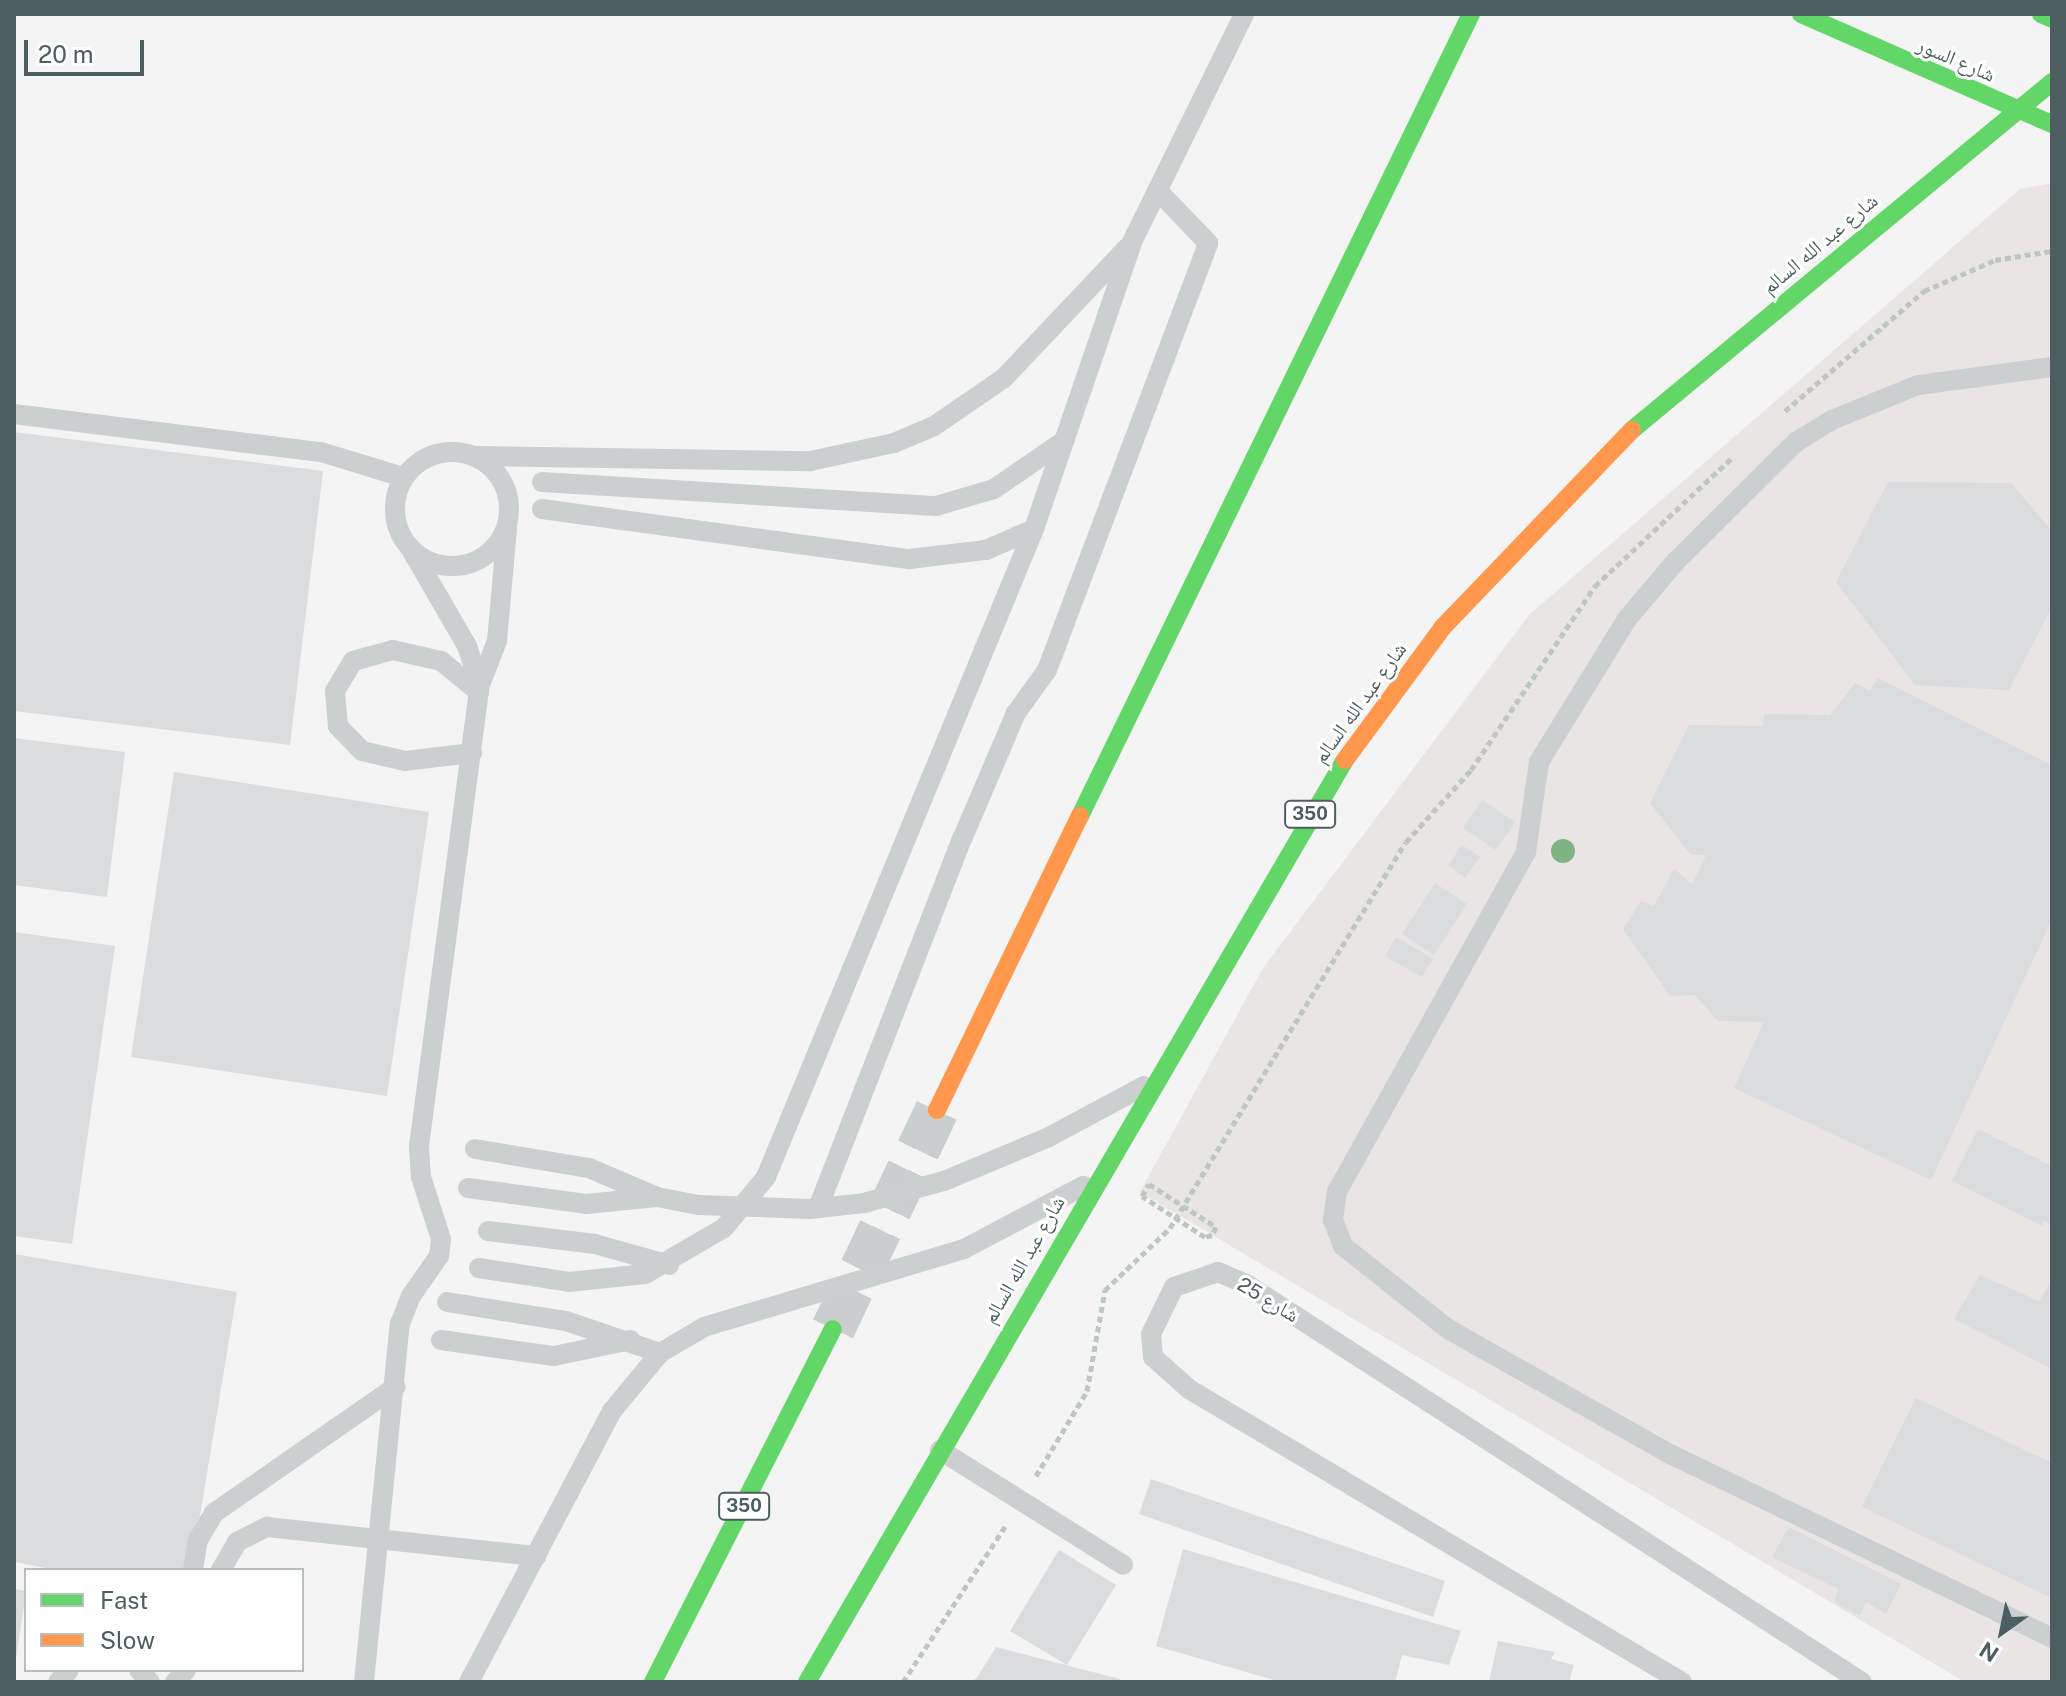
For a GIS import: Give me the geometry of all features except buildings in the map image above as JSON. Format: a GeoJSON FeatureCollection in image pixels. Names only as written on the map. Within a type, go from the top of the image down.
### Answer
{"type":"FeatureCollection","features":[{"type":"Feature","properties":{"kind":"main road"},"geometry":{"type":"LineString","coordinates":[[937,1110],[1471,14]]}},
{"type":"Feature","properties":{"kind":"main road","name":"شارع السور"},"geometry":{"type":"LineString","coordinates":[[1801,14],[2052,124]]}},
{"type":"Feature","properties":{"kind":"main road"},"geometry":{"type":"LineString","coordinates":[[2041,14],[2052,19]]}},
{"type":"Feature","properties":{"kind":"main road","name":"شارع عبد الله السالم"},"geometry":{"type":"LineString","coordinates":[[807,1682],[1151,1083],[1328,784],[1443,627],[1601,456],[2052,82]]}},
{"type":"Feature","properties":{"kind":"main road","name":"350"},"geometry":{"type":"LineString","coordinates":[[653,1682],[833,1329]]}},
{"type":"Feature","properties":{"kind":"lane"},"geometry":{"type":"LineString","coordinates":[[479,1268],[595,1282],[669,1265],[743,1209],[781,1148],[1034,529],[1132,242],[1160,193],[1244,14]]}},
{"type":"Feature","properties":{"kind":"lane"},"geometry":{"type":"LineString","coordinates":[[818,1208],[980,795],[1016,713],[1047,670],[1208,243],[1160,193]]}},
{"type":"Feature","properties":{"kind":"lane"},"geometry":{"type":"LineString","coordinates":[[480,688],[467,646],[394,515],[403,477],[435,453],[810,461],[894,443],[934,426],[1004,378],[1132,242]]}},
{"type":"Feature","properties":{"kind":"lane"},"geometry":{"type":"LineString","coordinates":[[2052,367],[1918,385],[1832,420],[1796,442],[1676,561],[1627,619],[1539,762],[1526,852],[1337,1191],[1333,1220],[1343,1246],[1448,1329],[1672,1455],[2052,1638]]}},
{"type":"Feature","properties":{"kind":"lane"},"geometry":{"type":"LineString","coordinates":[[14,414],[321,452],[403,477]]}},
{"type":"Feature","properties":{"kind":"lane"},"geometry":{"type":"LineString","coordinates":[[542,482],[936,506],[1021,475],[1067,437]]}},
{"type":"Feature","properties":{"kind":"lane"},"geometry":{"type":"LineString","coordinates":[[364,1682],[404,1309],[431,1270],[441,1239],[421,1177],[419,1146],[480,688],[497,641],[508,523],[504,483],[475,456]]}},
{"type":"Feature","properties":{"kind":"lane"},"geometry":{"type":"LineString","coordinates":[[542,509],[909,559],[986,550],[1034,529]]}},
{"type":"Feature","properties":{"kind":"lane"},"geometry":{"type":"LineString","coordinates":[[412,551],[448,567],[468,564],[500,541],[508,523]]}},
{"type":"Feature","properties":{"kind":"lane"},"geometry":{"type":"LineString","coordinates":[[472,753],[405,761],[362,751],[338,726],[335,691],[353,661],[393,650],[441,661],[480,688]]}},
{"type":"Feature","properties":{"kind":"lane"},"geometry":{"type":"LineString","coordinates":[[468,1188],[586,1204],[657,1197],[743,1209],[818,1208],[904,1193],[996,1162],[1151,1083]]}},
{"type":"Feature","properties":{"kind":"lane"},"geometry":{"type":"LineString","coordinates":[[475,1149],[589,1168],[657,1197]]}},
{"type":"Feature","properties":{"kind":"lane"},"geometry":{"type":"LineString","coordinates":[[469,1682],[612,1411],[660,1353],[704,1327],[964,1249],[1096,1179]]}},
{"type":"Feature","properties":{"kind":"lane"},"geometry":{"type":"LineString","coordinates":[[488,1231],[595,1244],[669,1265]]}},
{"type":"Feature","properties":{"kind":"lane","name":"شارع 25"},"geometry":{"type":"LineString","coordinates":[[1682,1682],[1189,1389],[1153,1357],[1151,1334],[1174,1287],[1218,1272],[1246,1284],[1831,1673],[1862,1682]]}},
{"type":"Feature","properties":{"kind":"lane"},"geometry":{"type":"LineString","coordinates":[[447,1302],[534,1314],[630,1340],[660,1353]]}},
{"type":"Feature","properties":{"kind":"lane"},"geometry":{"type":"LineString","coordinates":[[441,1340],[554,1356],[630,1340]]}},
{"type":"Feature","properties":{"kind":"lane"},"geometry":{"type":"LineString","coordinates":[[193,1568],[198,1540],[214,1513],[395,1387]]}},
{"type":"Feature","properties":{"kind":"lane"},"geometry":{"type":"LineString","coordinates":[[940,1450],[1123,1565]]}},
{"type":"Feature","properties":{"kind":"lane"},"geometry":{"type":"LineString","coordinates":[[222,1568],[237,1542],[267,1527],[381,1536],[536,1556]]}},
{"type":"Feature","properties":{"kind":"path"},"geometry":{"type":"LineString","coordinates":[[1773,421],[1924,291],[1995,260],[2052,251]]}},
{"type":"Feature","properties":{"kind":"path"},"geometry":{"type":"LineString","coordinates":[[903,1682],[1021,1502],[1087,1391],[1105,1290],[1176,1218],[1406,842],[1471,770],[1576,610],[1614,565],[1740,451]]}},
{"type":"Feature","properties":{"kind":"path"},"geometry":{"type":"LineString","coordinates":[[1149,1184],[1216,1227],[1205,1237],[1176,1218],[1142,1196],[1149,1184]]}},
{"type":"Feature","properties":{"kind":"shaded area"},"geometry":{"type":"Polygon","coordinates":[[[2052,183],[2052,1682],[1965,1682],[1140,1192],[1263,968],[1529,615],[2020,189],[2052,183]]]}},
{"type":"Feature","properties":{"kind":"tunnel"},"geometry":{"type":"LineString","coordinates":[[833,1329],[937,1110]]}},
{"type":"Feature","properties":{"kind":"traffic: fast"},"geometry":{"type":"LineString","coordinates":[[1080,816],[1471,14]]}},
{"type":"Feature","properties":{"kind":"traffic: fast"},"geometry":{"type":"LineString","coordinates":[[1801,14],[2052,124]]}},
{"type":"Feature","properties":{"kind":"traffic: fast"},"geometry":{"type":"LineString","coordinates":[[2041,14],[2052,19]]}},
{"type":"Feature","properties":{"kind":"traffic: fast"},"geometry":{"type":"LineString","coordinates":[[1632,430],[2052,82]]}},
{"type":"Feature","properties":{"kind":"traffic: fast"},"geometry":{"type":"LineString","coordinates":[[807,1682],[1345,760]]}},
{"type":"Feature","properties":{"kind":"traffic: fast"},"geometry":{"type":"LineString","coordinates":[[653,1682],[833,1329]]}},
{"type":"Feature","properties":{"kind":"traffic: slow"},"geometry":{"type":"LineString","coordinates":[[1345,760],[1443,627],[1632,430]]}},
{"type":"Feature","properties":{"kind":"traffic: slow"},"geometry":{"type":"LineString","coordinates":[[937,1110],[1080,816]]}}]}
